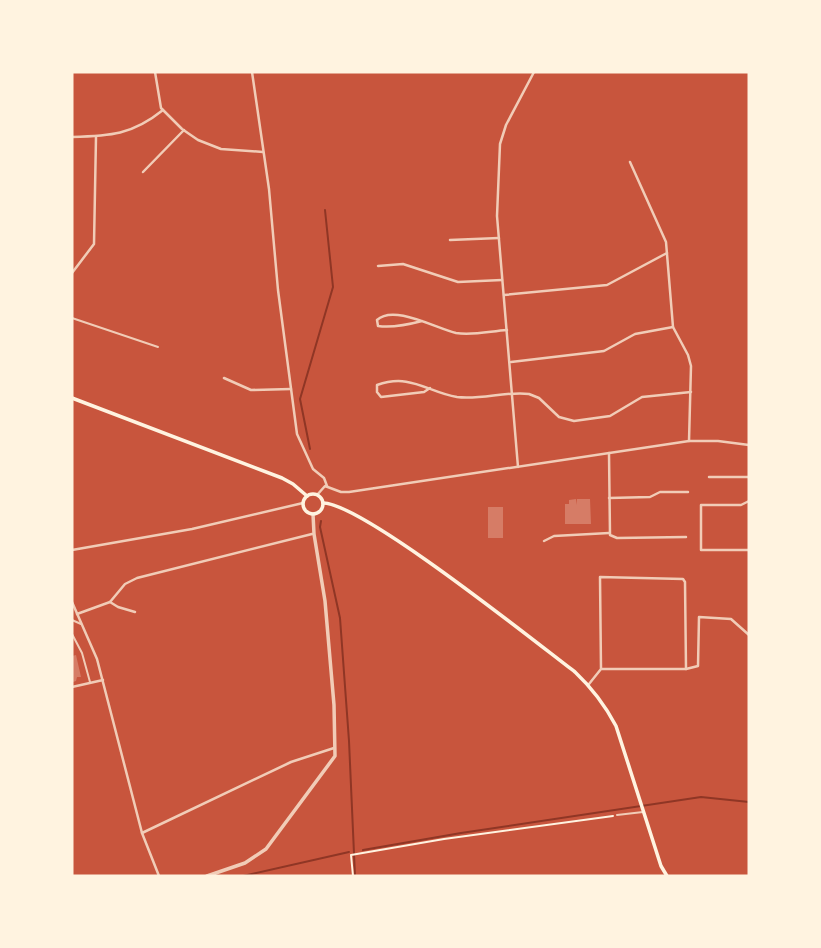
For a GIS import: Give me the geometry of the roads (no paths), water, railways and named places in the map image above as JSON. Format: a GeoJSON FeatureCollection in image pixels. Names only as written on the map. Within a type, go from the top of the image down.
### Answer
{"type":"FeatureCollection","features":[{"type":"Feature","properties":{"kind":"main road"},"geometry":{"type":"LineString","coordinates":[[72,398],[282,478],[307,496],[317,495],[323,503],[339,507],[423,559],[575,672],[588,685],[616,726],[667,876]]}},
{"type":"Feature","properties":{"kind":"main road"},"geometry":{"type":"LineString","coordinates":[[307,496],[303,503],[305,510],[313,514],[320,511],[323,503]]}},
{"type":"Feature","properties":{"kind":"street"},"geometry":{"type":"LineString","coordinates":[[155,72],[163,110],[184,130],[221,149],[263,152]]}},
{"type":"Feature","properties":{"kind":"street"},"geometry":{"type":"LineString","coordinates":[[252,72],[291,389],[301,447],[313,469],[324,478],[327,486],[341,492],[349,492],[689,441],[749,444]]}},
{"type":"Feature","properties":{"kind":"street"},"geometry":{"type":"LineString","coordinates":[[518,467],[497,216],[500,144],[506,125],[534,72]]}},
{"type":"Feature","properties":{"kind":"street"},"geometry":{"type":"LineString","coordinates":[[72,137],[107,137],[131,131],[163,110]]}},
{"type":"Feature","properties":{"kind":"street"},"geometry":{"type":"LineString","coordinates":[[143,172],[184,130]]}},
{"type":"Feature","properties":{"kind":"street"},"geometry":{"type":"LineString","coordinates":[[72,273],[94,244],[96,137]]}},
{"type":"Feature","properties":{"kind":"street"},"geometry":{"type":"LineString","coordinates":[[630,162],[666,242],[673,327],[690,361],[689,441]]}},
{"type":"Feature","properties":{"kind":"street"},"geometry":{"type":"LineString","coordinates":[[450,240],[499,238]]}},
{"type":"Feature","properties":{"kind":"street"},"geometry":{"type":"LineString","coordinates":[[504,295],[607,285],[667,253]]}},
{"type":"Feature","properties":{"kind":"street"},"geometry":{"type":"LineString","coordinates":[[377,266],[403,264],[458,282],[502,280]]}},
{"type":"Feature","properties":{"kind":"street"},"geometry":{"type":"LineString","coordinates":[[422,321],[406,326],[384,327],[378,326],[377,320],[394,314],[422,321],[458,333],[507,330]]}},
{"type":"Feature","properties":{"kind":"street"},"geometry":{"type":"LineString","coordinates":[[509,362],[604,351],[635,334],[673,327]]}},
{"type":"Feature","properties":{"kind":"street"},"geometry":{"type":"LineString","coordinates":[[224,377],[251,390],[291,389]]}},
{"type":"Feature","properties":{"kind":"street"},"geometry":{"type":"LineString","coordinates":[[430,388],[424,392],[380,397],[377,392],[377,385],[413,381],[459,397],[512,394],[535,396],[559,416],[574,421],[610,416],[642,397],[691,392]]}},
{"type":"Feature","properties":{"kind":"street"},"geometry":{"type":"LineString","coordinates":[[609,453],[610,534]]}},
{"type":"Feature","properties":{"kind":"street"},"geometry":{"type":"LineString","coordinates":[[709,477],[749,477]]}},
{"type":"Feature","properties":{"kind":"street"},"geometry":{"type":"LineString","coordinates":[[317,495],[320,489],[327,486]]}},
{"type":"Feature","properties":{"kind":"street"},"geometry":{"type":"LineString","coordinates":[[609,498],[650,497],[660,492],[688,492]]}},
{"type":"Feature","properties":{"kind":"street"},"geometry":{"type":"LineString","coordinates":[[749,501],[741,505],[701,505],[701,550],[749,550]]}},
{"type":"Feature","properties":{"kind":"street"},"geometry":{"type":"LineString","coordinates":[[72,550],[156,536],[303,503]]}},
{"type":"Feature","properties":{"kind":"street"},"geometry":{"type":"LineString","coordinates":[[206,876],[245,863],[266,849],[335,756],[325,601],[313,514]]}},
{"type":"Feature","properties":{"kind":"street"},"geometry":{"type":"LineString","coordinates":[[159,876],[142,833],[94,650],[74,608],[110,601],[125,584],[137,578],[314,534]]}},
{"type":"Feature","properties":{"kind":"street"},"geometry":{"type":"LineString","coordinates":[[544,541],[554,536],[610,534],[617,538],[687,537]]}},
{"type":"Feature","properties":{"kind":"street"},"geometry":{"type":"LineString","coordinates":[[588,685],[601,669],[600,577],[683,579],[686,669]]}},
{"type":"Feature","properties":{"kind":"street"},"geometry":{"type":"LineString","coordinates":[[110,601],[118,607],[135,612]]}},
{"type":"Feature","properties":{"kind":"street"},"geometry":{"type":"LineString","coordinates":[[601,669],[686,669],[698,666],[699,617],[731,619],[749,635]]}},
{"type":"Feature","properties":{"kind":"street"},"geometry":{"type":"LineString","coordinates":[[72,687],[103,680]]}},
{"type":"Feature","properties":{"kind":"street"},"geometry":{"type":"LineString","coordinates":[[142,833],[291,762],[336,748]]}},
{"type":"Feature","properties":{"kind":"lane"},"geometry":{"type":"LineString","coordinates":[[72,318],[158,347]]}},
{"type":"Feature","properties":{"kind":"lane"},"geometry":{"type":"LineString","coordinates":[[72,620],[82,624]]}},
{"type":"Feature","properties":{"kind":"lane"},"geometry":{"type":"LineString","coordinates":[[72,634],[82,653],[90,683]]}},
{"type":"Feature","properties":{"kind":"lane"},"geometry":{"type":"LineString","coordinates":[[617,815],[643,810]]}},
{"type":"Feature","properties":{"kind":"waterway"},"geometry":{"type":"LineString","coordinates":[[310,449],[300,399],[333,287],[325,210]]}},
{"type":"Feature","properties":{"kind":"waterway"},"geometry":{"type":"LineString","coordinates":[[321,521],[320,527],[340,618],[355,876]]}},
{"type":"Feature","properties":{"kind":"waterway"},"geometry":{"type":"LineString","coordinates":[[363,850],[701,797],[749,802]]}},
{"type":"Feature","properties":{"kind":"waterway"},"geometry":{"type":"LineString","coordinates":[[243,876],[349,852]]}}]}
